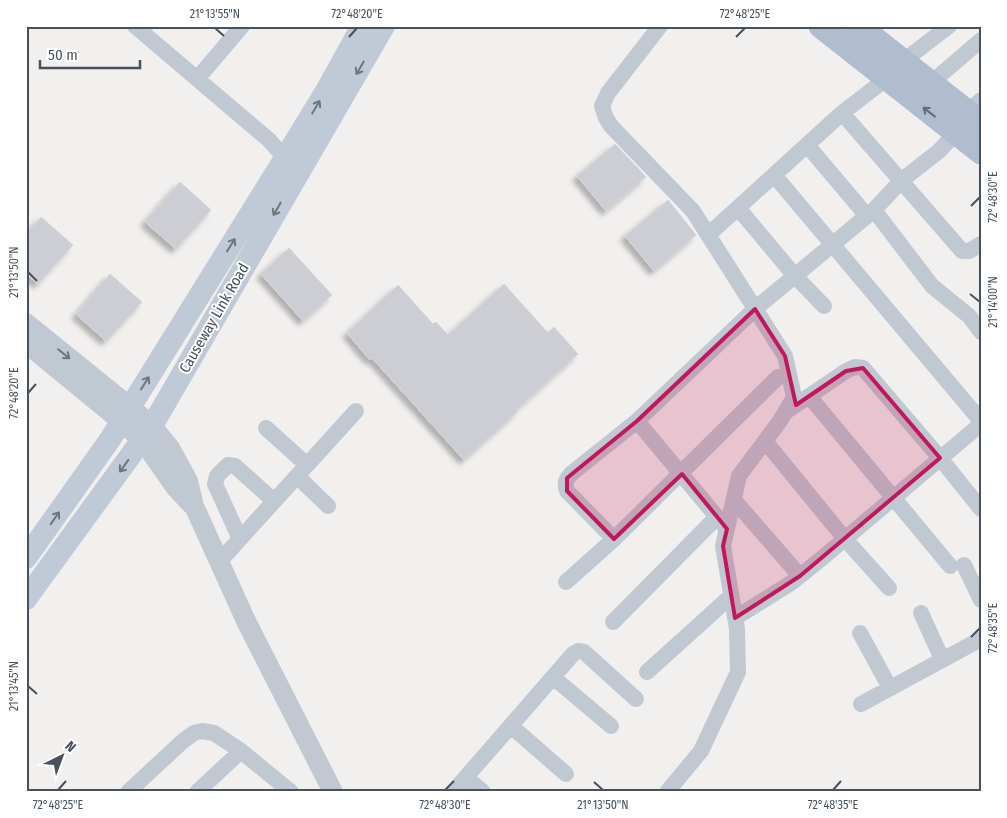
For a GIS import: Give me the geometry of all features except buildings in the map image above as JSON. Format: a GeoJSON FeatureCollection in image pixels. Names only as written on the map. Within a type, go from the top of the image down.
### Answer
{"type":"FeatureCollection","features":[{"type":"Feature","properties":{"kind":"main road","name":"Causeway Link Road"},"geometry":{"type":"LineString","coordinates":[[26,558],[112,438],[326,91],[362,26]]}},
{"type":"Feature","properties":{"kind":"main road","name":"Causeway Link Road"},"geometry":{"type":"LineString","coordinates":[[26,598],[147,433],[384,26]]}},
{"type":"Feature","properties":{"kind":"main road"},"geometry":{"type":"LineString","coordinates":[[821,26],[971,117]]}},
{"type":"Feature","properties":{"kind":"main road"},"geometry":{"type":"LineString","coordinates":[[858,26],[894,70],[931,83],[971,117],[981,152]]}},
{"type":"Feature","properties":{"kind":"street"},"geometry":{"type":"LineString","coordinates":[[198,79],[242,26]]}},
{"type":"Feature","properties":{"kind":"street"},"geometry":{"type":"LineString","coordinates":[[613,622],[722,523],[734,500],[739,476],[765,442],[794,397],[785,356],[693,211],[611,126],[606,118],[602,106],[608,93],[660,26]]}},
{"type":"Feature","properties":{"kind":"street"},"geometry":{"type":"LineString","coordinates":[[708,235],[842,113],[949,26]]}},
{"type":"Feature","properties":{"kind":"street"},"geometry":{"type":"LineString","coordinates":[[145,29],[198,79],[269,140],[285,158]]}},
{"type":"Feature","properties":{"kind":"street"},"geometry":{"type":"LineString","coordinates":[[931,83],[981,40]]}},
{"type":"Feature","properties":{"kind":"street"},"geometry":{"type":"LineString","coordinates":[[842,113],[962,251],[969,252],[981,244]]}},
{"type":"Feature","properties":{"kind":"street"},"geometry":{"type":"LineString","coordinates":[[614,539],[567,491],[564,485],[567,478],[637,421],[755,309],[870,213],[902,180],[939,151],[971,117]]}},
{"type":"Feature","properties":{"kind":"street"},"geometry":{"type":"LineString","coordinates":[[807,145],[870,213],[932,286],[969,316],[981,332]]}},
{"type":"Feature","properties":{"kind":"street"},"geometry":{"type":"LineString","coordinates":[[735,618],[800,576],[981,422],[774,175]]}},
{"type":"Feature","properties":{"kind":"street"},"geometry":{"type":"LineString","coordinates":[[738,208],[795,276],[824,306]]}},
{"type":"Feature","properties":{"kind":"street"},"geometry":{"type":"LineString","coordinates":[[26,323],[147,433],[170,448],[188,481],[194,506],[246,621],[333,792]]}},
{"type":"Feature","properties":{"kind":"street"},"geometry":{"type":"LineString","coordinates":[[26,343],[126,414]]}},
{"type":"Feature","properties":{"kind":"street"},"geometry":{"type":"LineString","coordinates":[[785,412],[846,371],[855,367],[863,368],[981,509]]}},
{"type":"Feature","properties":{"kind":"street"},"geometry":{"type":"LineString","coordinates":[[566,582],[682,474],[778,377]]}},
{"type":"Feature","properties":{"kind":"street"},"geometry":{"type":"LineString","coordinates":[[809,396],[893,498],[957,565],[981,600]]}},
{"type":"Feature","properties":{"kind":"street"},"geometry":{"type":"LineString","coordinates":[[219,562],[356,410]]}},
{"type":"Feature","properties":{"kind":"street"},"geometry":{"type":"LineString","coordinates":[[637,421],[722,523],[723,546],[735,618],[738,672],[701,751],[667,792]]}},
{"type":"Feature","properties":{"kind":"street"},"geometry":{"type":"LineString","coordinates":[[266,428],[302,470],[328,506]]}},
{"type":"Feature","properties":{"kind":"street"},"geometry":{"type":"LineString","coordinates":[[765,442],[845,539],[889,588]]}},
{"type":"Feature","properties":{"kind":"street"},"geometry":{"type":"LineString","coordinates":[[240,539],[215,484],[217,476],[228,465],[235,466],[274,501]]}},
{"type":"Feature","properties":{"kind":"street"},"geometry":{"type":"LineString","coordinates":[[734,500],[800,576]]}},
{"type":"Feature","properties":{"kind":"street"},"geometry":{"type":"LineString","coordinates":[[647,672],[731,596]]}},
{"type":"Feature","properties":{"kind":"street"},"geometry":{"type":"LineString","coordinates":[[921,613],[942,660]]}},
{"type":"Feature","properties":{"kind":"street"},"geometry":{"type":"LineString","coordinates":[[860,633],[890,688]]}},
{"type":"Feature","properties":{"kind":"street"},"geometry":{"type":"LineString","coordinates":[[861,704],[981,639]]}},
{"type":"Feature","properties":{"kind":"street"},"geometry":{"type":"LineString","coordinates":[[453,792],[573,654],[578,651],[584,652],[636,700]]}},
{"type":"Feature","properties":{"kind":"street"},"geometry":{"type":"LineString","coordinates":[[554,678],[611,726]]}},
{"type":"Feature","properties":{"kind":"street"},"geometry":{"type":"LineString","coordinates":[[511,726],[566,774]]}},
{"type":"Feature","properties":{"kind":"street"},"geometry":{"type":"LineString","coordinates":[[128,792],[182,741],[194,733],[202,731],[214,733],[242,751],[285,790]]}},
{"type":"Feature","properties":{"kind":"street"},"geometry":{"type":"LineString","coordinates":[[197,792],[242,751]]}},
{"type":"Feature","properties":{"kind":"street"},"geometry":{"type":"LineString","coordinates":[[466,777],[484,792]]}},
{"type":"Feature","properties":{"kind":"highlighted area"},"geometry":{"type":"Polygon","coordinates":[[[755,309],[785,356],[796,405],[846,371],[863,368],[940,458],[800,576],[735,618],[723,546],[727,529],[682,474],[614,539],[567,491],[567,478],[637,421],[755,309]]]}}]}
